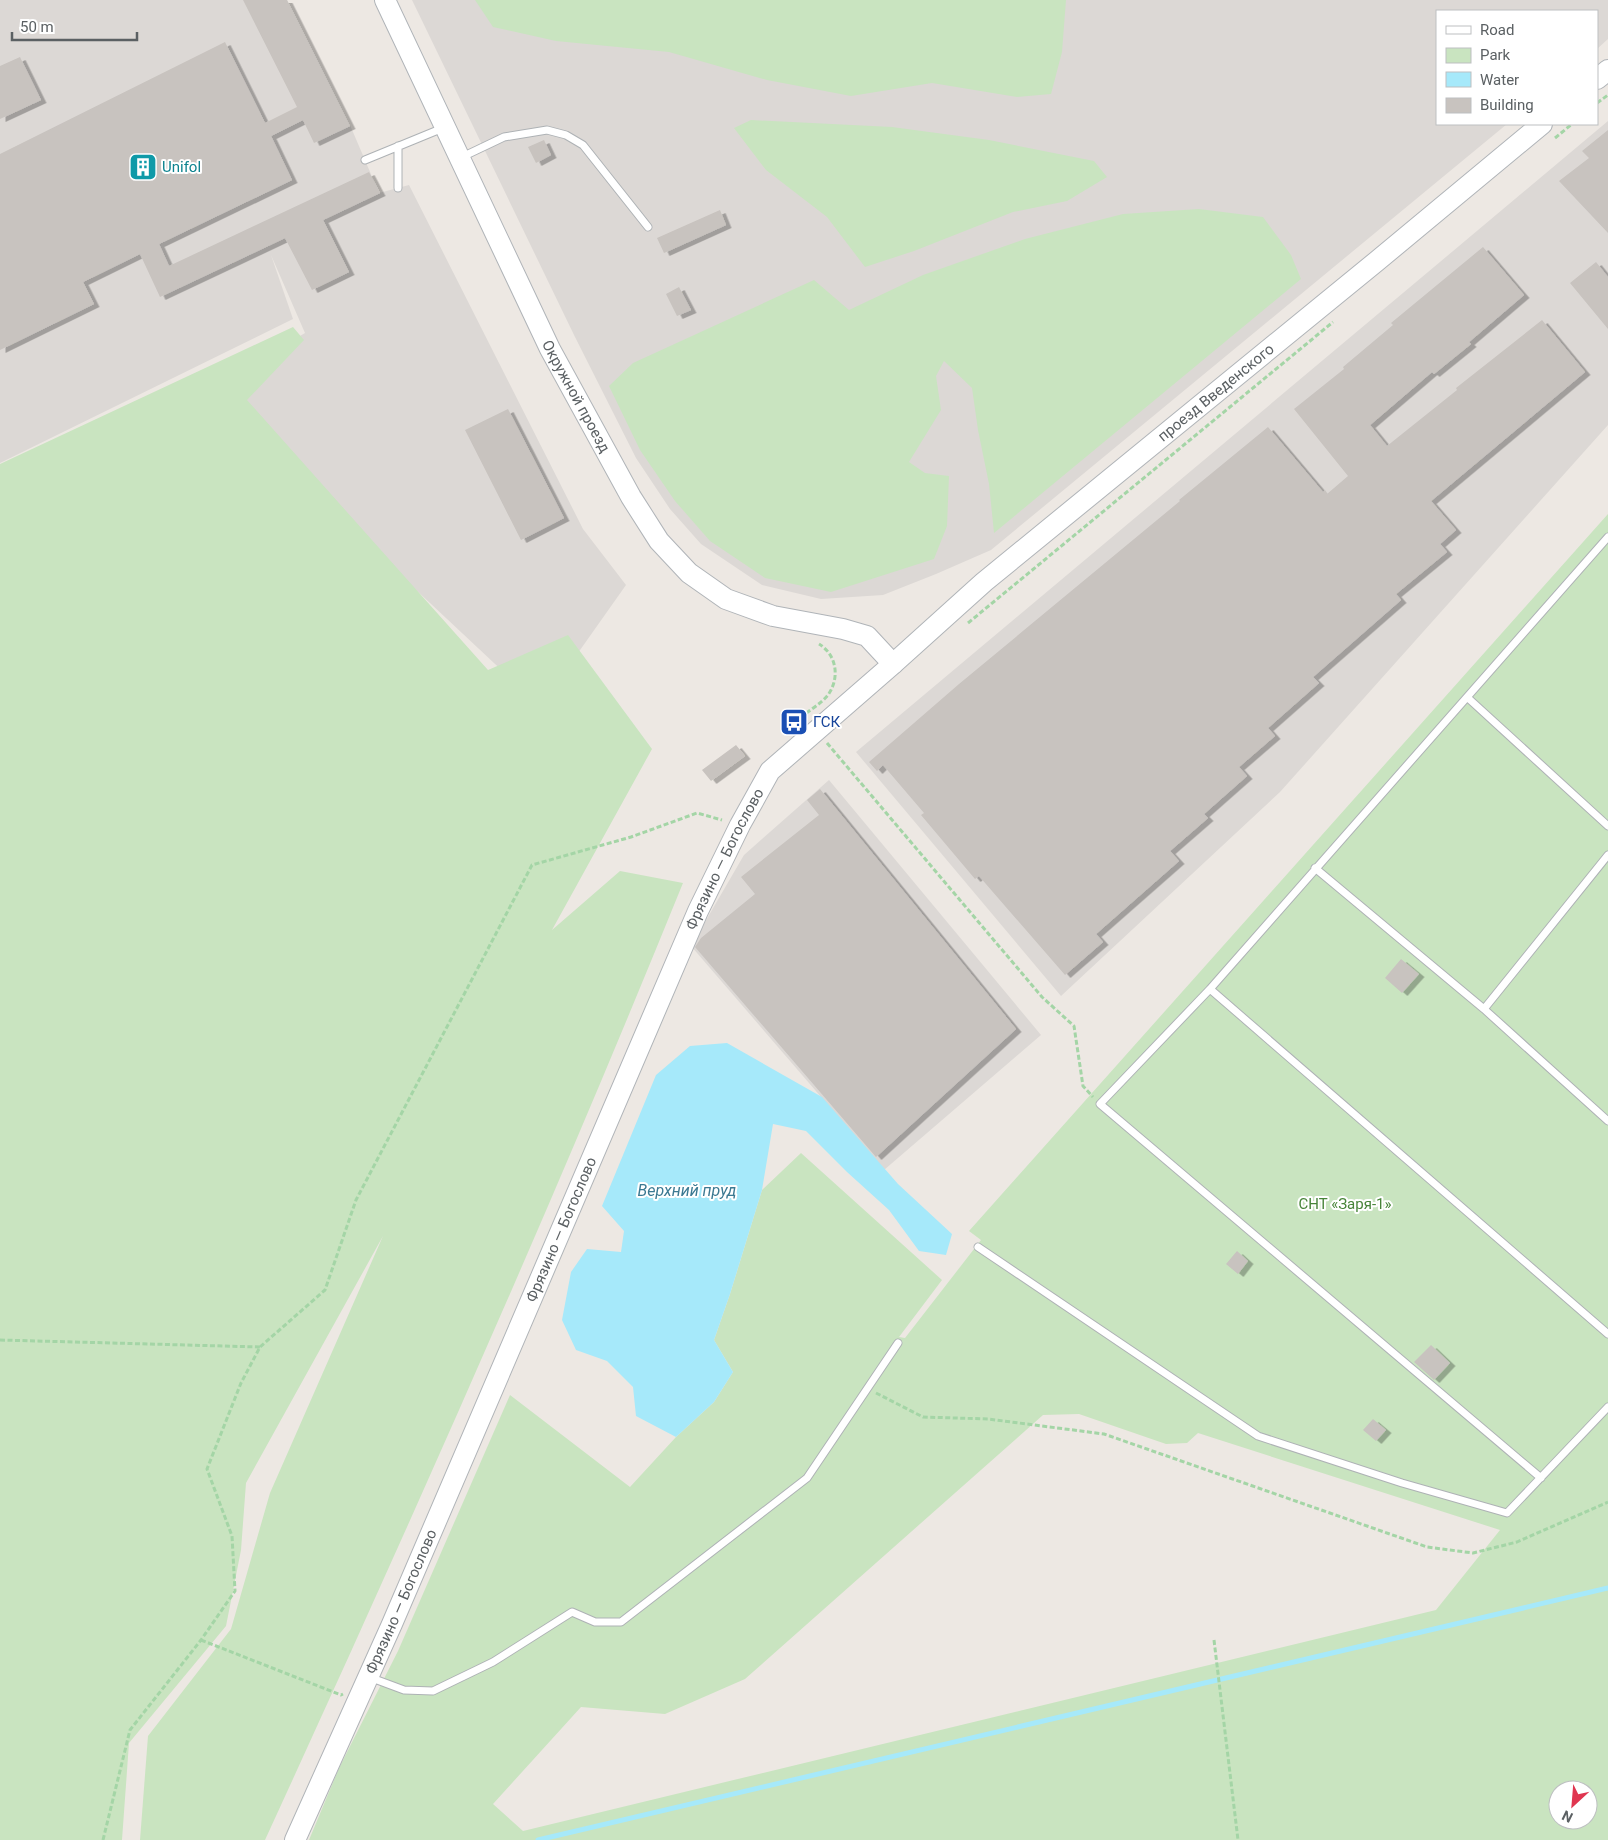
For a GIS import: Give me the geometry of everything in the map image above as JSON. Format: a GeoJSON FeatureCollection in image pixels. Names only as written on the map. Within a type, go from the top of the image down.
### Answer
{"type":"FeatureCollection","features":[{"type":"Feature","properties":{"kind":"street","name":"Окружной проезд"},"geometry":{"type":"LineString","coordinates":[[385,0],[550,350],[631,497],[659,541],[689,573],[726,599],[773,616],[843,629],[867,636],[893,664]]}},
{"type":"Feature","properties":{"kind":"street"},"geometry":{"type":"LineString","coordinates":[[1598,78],[1608,70]]}},
{"type":"Feature","properties":{"kind":"street","name":"проезд Введенского"},"geometry":{"type":"LineString","coordinates":[[893,664],[984,582],[1377,262],[1541,125]]}},
{"type":"Feature","properties":{"kind":"street","name":"Фрязино — Богослово"},"geometry":{"type":"LineString","coordinates":[[295,1840],[369,1677],[698,911],[740,824],[770,771],[893,664]]}},
{"type":"Feature","properties":{"kind":"lane"},"geometry":{"type":"LineString","coordinates":[[365,160],[445,127]]}},
{"type":"Feature","properties":{"kind":"lane"},"geometry":{"type":"LineString","coordinates":[[460,158],[504,137],[546,130],[566,135],[583,145],[648,227]]}},
{"type":"Feature","properties":{"kind":"lane"},"geometry":{"type":"LineString","coordinates":[[398,146],[398,188]]}},
{"type":"Feature","properties":{"kind":"lane"},"geometry":{"type":"LineString","coordinates":[[1541,1478],[1100,1104],[1210,989],[1608,537]]}},
{"type":"Feature","properties":{"kind":"lane"},"geometry":{"type":"LineString","coordinates":[[1468,698],[1608,826]]}},
{"type":"Feature","properties":{"kind":"lane"},"geometry":{"type":"LineString","coordinates":[[1484,1009],[1608,855]]}},
{"type":"Feature","properties":{"kind":"lane"},"geometry":{"type":"LineString","coordinates":[[1315,868],[1484,1009],[1608,1122]]}},
{"type":"Feature","properties":{"kind":"lane"},"geometry":{"type":"LineString","coordinates":[[1210,989],[1608,1334]]}},
{"type":"Feature","properties":{"kind":"lane"},"geometry":{"type":"LineString","coordinates":[[978,1247],[1258,1436],[1402,1483],[1508,1513],[1608,1407]]}},
{"type":"Feature","properties":{"kind":"lane"},"geometry":{"type":"LineString","coordinates":[[369,1677],[404,1690],[433,1691],[493,1662],[572,1612],[595,1622],[621,1622],[807,1478],[898,1343]]}},
{"type":"Feature","properties":{"kind":"path"},"geometry":{"type":"LineString","coordinates":[[1598,103],[1608,94]]}},
{"type":"Feature","properties":{"kind":"path"},"geometry":{"type":"LineString","coordinates":[[816,731],[1042,997],[1074,1026],[1083,1086],[1100,1104]]}},
{"type":"Feature","properties":{"kind":"path"},"geometry":{"type":"LineString","coordinates":[[103,1840],[130,1730],[202,1640],[235,1591],[232,1536],[207,1469],[241,1383],[260,1347],[324,1290],[356,1200],[532,865],[632,836],[697,813],[740,824]]}},
{"type":"Feature","properties":{"kind":"path"},"geometry":{"type":"LineString","coordinates":[[0,1340],[260,1347]]}},
{"type":"Feature","properties":{"kind":"path"},"geometry":{"type":"LineString","coordinates":[[866,1388],[923,1417],[988,1419],[1104,1434],[1427,1547],[1473,1553],[1517,1542],[1608,1502]]}},
{"type":"Feature","properties":{"kind":"path"},"geometry":{"type":"LineString","coordinates":[[202,1640],[341,1695],[369,1677]]}},
{"type":"Feature","properties":{"kind":"path"},"geometry":{"type":"LineString","coordinates":[[1214,1640],[1238,1840]]}},
{"type":"Feature","properties":{"kind":"shaded area"},"geometry":{"type":"Polygon","coordinates":[[[0,0],[287,0],[350,125],[379,193],[409,185],[583,529],[626,585],[573,660],[512,680],[205,392],[305,333],[271,255],[293,319],[0,463],[0,0]]]}},
{"type":"Feature","properties":{"kind":"shaded area"},"geometry":{"type":"Polygon","coordinates":[[[412,0],[1608,0],[1608,39],[1598,48],[1598,10],[1436,10],[1436,125],[1506,125],[991,550],[883,595],[821,599],[762,585],[701,544],[670,509],[636,458],[575,337],[412,0]]]}},
{"type":"Feature","properties":{"kind":"shaded area"},"geometry":{"type":"Polygon","coordinates":[[[1608,121],[1608,425],[1280,792],[1061,996],[856,752],[1608,121]]]}},
{"type":"Feature","properties":{"kind":"shaded area"},"geometry":{"type":"Polygon","coordinates":[[[829,780],[1041,1035],[884,1170],[691,946],[744,855],[829,780]]]}},
{"type":"Feature","properties":{"kind":"green space"},"geometry":{"type":"Polygon","coordinates":[[[475,0],[1066,0],[1062,52],[1051,94],[1017,97],[932,83],[851,96],[767,80],[669,52],[556,41],[493,27],[475,0]]]}},
{"type":"Feature","properties":{"kind":"green space"},"geometry":{"type":"Polygon","coordinates":[[[751,120],[892,127],[989,140],[1094,161],[1107,177],[1067,201],[1013,212],[914,251],[865,267],[827,217],[766,170],[734,128],[751,120]]]}},
{"type":"Feature","properties":{"kind":"green space"},"geometry":{"type":"Polygon","coordinates":[[[1199,209],[1263,217],[1291,255],[1301,279],[994,533],[989,484],[972,388],[944,361],[936,376],[941,410],[909,462],[925,473],[949,476],[947,526],[934,559],[831,592],[765,578],[710,541],[675,501],[640,450],[609,386],[633,363],[814,280],[849,310],[923,275],[1025,239],[1123,214],[1199,209]]]}},
{"type":"Feature","properties":{"kind":"green space"},"geometry":{"type":"Polygon","coordinates":[[[293,327],[304,340],[247,400],[488,670],[568,635],[652,749],[552,930],[620,871],[683,883],[583,1124],[479,1364],[265,1840],[140,1840],[148,1736],[231,1629],[270,1493],[383,1236],[246,1483],[241,1550],[226,1626],[129,1743],[122,1840],[0,1840],[0,464],[293,327]]]}},
{"type":"Feature","properties":{"kind":"green space","name":"СНТ «Заря-1»"},"geometry":{"type":"Polygon","coordinates":[[[1608,514],[1608,1840],[309,1840],[339,1768],[398,1651],[510,1395],[630,1487],[676,1437],[714,1402],[733,1372],[714,1340],[762,1190],[801,1153],[942,1280],[899,1337],[905,1338],[981,1240],[969,1231],[1608,514]],[[1079,1414],[1043,1415],[745,1679],[665,1714],[581,1707],[493,1804],[523,1831],[1436,1610],[1500,1530],[1198,1433],[1187,1443],[1166,1444],[1079,1414]]]}},
{"type":"Feature","properties":{"kind":"water","name":"Верхний пруд"},"geometry":{"type":"Polygon","coordinates":[[[727,1043],[822,1097],[898,1184],[952,1234],[946,1255],[919,1251],[889,1210],[806,1131],[773,1124],[762,1190],[714,1340],[733,1372],[714,1402],[676,1437],[636,1416],[633,1387],[607,1361],[576,1350],[562,1320],[571,1272],[587,1249],[621,1252],[624,1231],[602,1206],[656,1075],[690,1046],[727,1043]]]}},
{"type":"Feature","properties":{"kind":"building","name":"Unifol"},"geometry":{"type":"Polygon","coordinates":[[[243,0],[287,0],[350,126],[314,143],[303,120],[271,136],[292,180],[159,244],[169,266],[369,172],[380,193],[323,220],[349,272],[312,290],[285,238],[160,297],[140,254],[83,282],[94,304],[0,350],[0,154],[225,42],[265,123],[297,107],[243,0]]]}},
{"type":"Feature","properties":{"kind":"building"},"geometry":{"type":"Polygon","coordinates":[[[20,57],[41,100],[0,119],[0,66],[20,57]]]}},
{"type":"Feature","properties":{"kind":"building"},"geometry":{"type":"Polygon","coordinates":[[[1608,130],[1608,233],[1559,181],[1589,158],[1582,151],[1608,130]]]}},
{"type":"Feature","properties":{"kind":"building"},"geometry":{"type":"Polygon","coordinates":[[[544,140],[551,155],[536,163],[528,147],[544,140]]]}},
{"type":"Feature","properties":{"kind":"building"},"geometry":{"type":"Polygon","coordinates":[[[720,210],[726,225],[664,253],[657,238],[720,210]]]}},
{"type":"Feature","properties":{"kind":"building"},"geometry":{"type":"Polygon","coordinates":[[[1483,247],[1524,295],[1469,342],[1471,344],[1434,374],[1432,372],[1370,425],[1387,446],[1542,320],[1585,372],[1431,501],[1456,530],[1440,544],[1447,552],[1396,594],[1401,600],[1313,677],[1319,683],[1268,728],[1275,736],[1239,767],[1247,776],[1204,814],[1208,818],[1170,851],[1179,861],[1096,934],[1103,942],[1065,975],[979,876],[975,879],[921,815],[924,813],[883,765],[877,771],[869,762],[959,684],[1268,427],[1323,492],[1325,490],[1327,494],[1348,476],[1294,409],[1344,369],[1343,367],[1393,325],[1391,323],[1483,247]]]}},
{"type":"Feature","properties":{"kind":"building"},"geometry":{"type":"Polygon","coordinates":[[[1596,262],[1608,277],[1608,329],[1570,283],[1596,262]]]}},
{"type":"Feature","properties":{"kind":"building"},"geometry":{"type":"Polygon","coordinates":[[[679,287],[691,310],[677,316],[666,294],[679,287]]]}},
{"type":"Feature","properties":{"kind":"building"},"geometry":{"type":"Polygon","coordinates":[[[508,409],[564,518],[521,540],[465,430],[508,409]]]}},
{"type":"Feature","properties":{"kind":"building"},"geometry":{"type":"Polygon","coordinates":[[[736,745],[745,756],[711,781],[702,770],[736,745]]]}},
{"type":"Feature","properties":{"kind":"building"},"geometry":{"type":"Polygon","coordinates":[[[820,789],[1016,1029],[876,1157],[695,947],[701,938],[755,894],[741,877],[819,815],[807,800],[820,789]]]}},
{"type":"Feature","properties":{"kind":"building"},"geometry":{"type":"Polygon","coordinates":[[[1401,959],[1419,974],[1402,993],[1385,978],[1401,959]]]}},
{"type":"Feature","properties":{"kind":"building"},"geometry":{"type":"Polygon","coordinates":[[[1237,1251],[1248,1261],[1238,1274],[1226,1264],[1237,1251]]]}},
{"type":"Feature","properties":{"kind":"building"},"geometry":{"type":"Polygon","coordinates":[[[1431,1345],[1450,1363],[1434,1380],[1414,1362],[1431,1345]]]}},
{"type":"Feature","properties":{"kind":"building"},"geometry":{"type":"Polygon","coordinates":[[[1373,1419],[1386,1430],[1376,1441],[1363,1430],[1373,1419]]]}},
{"type":"Feature","properties":{"kind":"waterway"},"geometry":{"type":"LineString","coordinates":[[538,1840],[1608,1588]]}},
{"type":"Feature","properties":{"kind":"place","name":"Unifol"},"geometry":{"type":"Point","coordinates":[143,167]}},
{"type":"Feature","properties":{"kind":"place","name":"ГСК"},"geometry":{"type":"Point","coordinates":[794,722]}}]}
